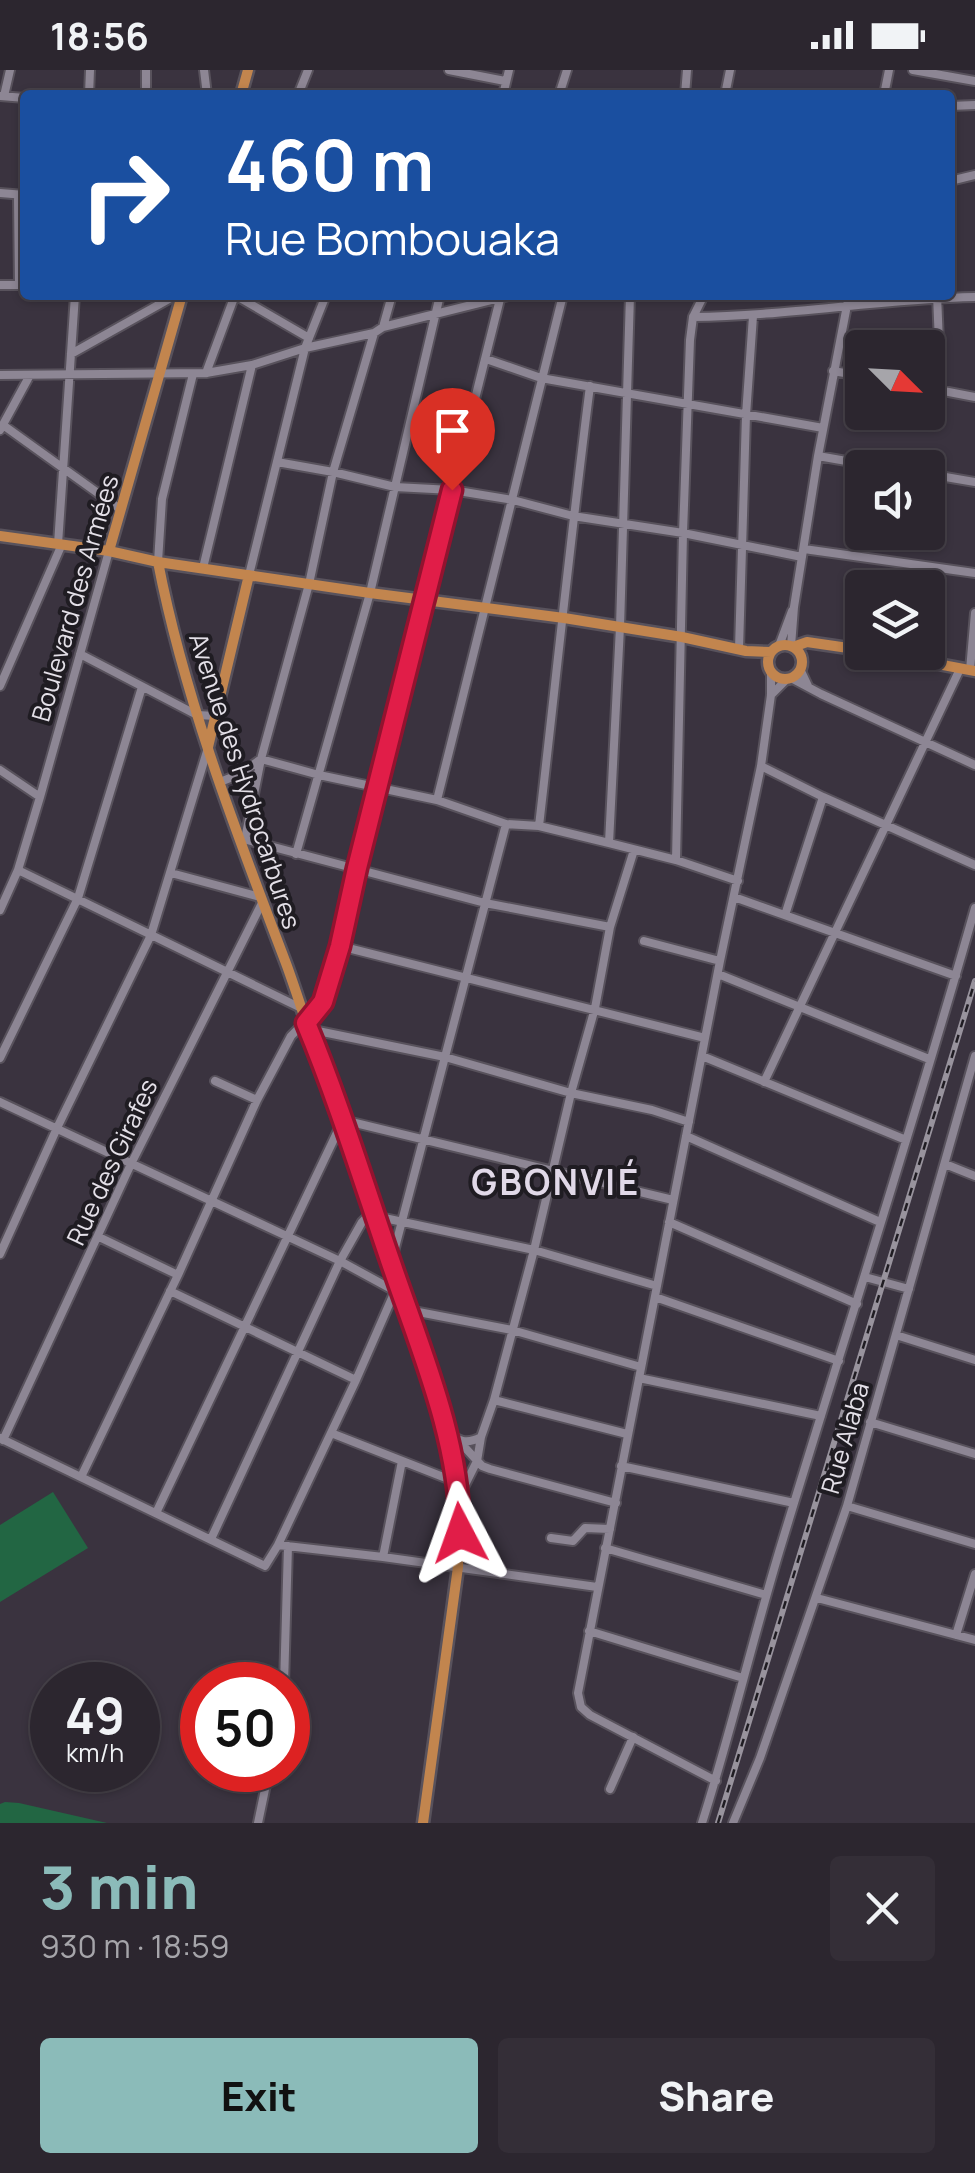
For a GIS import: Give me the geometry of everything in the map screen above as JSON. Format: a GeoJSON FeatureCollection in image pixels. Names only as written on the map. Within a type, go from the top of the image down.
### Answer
{"type":"FeatureCollection","features":[{"type":"Feature","properties":{"kind":"main road","name":"Boulevard des Armées"},"geometry":{"type":"LineString","coordinates":[[109,551],[178,300]]}},
{"type":"Feature","properties":{"kind":"main road"},"geometry":{"type":"LineString","coordinates":[[0,536],[485,610],[564,618],[743,650],[784,648],[807,642],[845,647]]}},
{"type":"Feature","properties":{"kind":"main road","name":"Avenue des Hydrocarbures"},"geometry":{"type":"LineString","coordinates":[[158,562],[178,648],[208,748],[342,1120],[446,1432],[458,1499],[458,1567],[423,1823]]}},
{"type":"Feature","properties":{"kind":"main road"},"geometry":{"type":"LineString","coordinates":[[208,748],[249,575]]}},
{"type":"Feature","properties":{"kind":"main road"},"geometry":{"type":"LineString","coordinates":[[743,650],[780,678],[789,679],[814,648],[824,644]]}},
{"type":"Feature","properties":{"kind":"main road"},"geometry":{"type":"LineString","coordinates":[[784,648],[800,654],[801,666]]}},
{"type":"Feature","properties":{"kind":"main road"},"geometry":{"type":"LineString","coordinates":[[769,670],[784,648]]}},
{"type":"Feature","properties":{"kind":"street"},"geometry":{"type":"LineString","coordinates":[[0,111],[10,70]]}},
{"type":"Feature","properties":{"kind":"street"},"geometry":{"type":"LineString","coordinates":[[449,70],[505,81]]}},
{"type":"Feature","properties":{"kind":"street"},"geometry":{"type":"LineString","coordinates":[[504,90],[509,70]]}},
{"type":"Feature","properties":{"kind":"street"},"geometry":{"type":"LineString","coordinates":[[913,70],[975,81]]}},
{"type":"Feature","properties":{"kind":"street"},"geometry":{"type":"LineString","coordinates":[[0,686],[60,544],[75,300]]}},
{"type":"Feature","properties":{"kind":"street"},"geometry":{"type":"LineString","coordinates":[[70,354],[170,300]]}},
{"type":"Feature","properties":{"kind":"street"},"geometry":{"type":"LineString","coordinates":[[206,374],[233,300]]}},
{"type":"Feature","properties":{"kind":"street"},"geometry":{"type":"LineString","coordinates":[[242,300],[307,343]]}},
{"type":"Feature","properties":{"kind":"street"},"geometry":{"type":"LineString","coordinates":[[249,575],[307,343],[324,300]]}},
{"type":"Feature","properties":{"kind":"street"},"geometry":{"type":"LineString","coordinates":[[383,327],[391,300]]}},
{"type":"Feature","properties":{"kind":"street"},"geometry":{"type":"LineString","coordinates":[[296,854],[370,593],[439,300]]}},
{"type":"Feature","properties":{"kind":"street"},"geometry":{"type":"LineString","coordinates":[[0,374],[206,374],[252,365],[307,343],[374,334],[383,327],[485,300]]}},
{"type":"Feature","properties":{"kind":"street"},"geometry":{"type":"LineString","coordinates":[[81,1477],[256,1100],[291,1036],[307,1026],[323,1002],[500,300]]}},
{"type":"Feature","properties":{"kind":"street"},"geometry":{"type":"LineString","coordinates":[[436,800],[562,300]]}},
{"type":"Feature","properties":{"kind":"street"},"geometry":{"type":"LineString","coordinates":[[609,843],[630,300]]}},
{"type":"Feature","properties":{"kind":"street"},"geometry":{"type":"LineString","coordinates":[[676,860],[690,340],[693,317],[702,300]]}},
{"type":"Feature","properties":{"kind":"street"},"geometry":{"type":"LineString","coordinates":[[693,317],[752,316],[848,300],[784,648]]}},
{"type":"Feature","properties":{"kind":"street"},"geometry":{"type":"LineString","coordinates":[[938,300],[939,330]]}},
{"type":"Feature","properties":{"kind":"street"},"geometry":{"type":"LineString","coordinates":[[743,650],[742,545],[752,316]]}},
{"type":"Feature","properties":{"kind":"street"},"geometry":{"type":"LineString","coordinates":[[374,334],[333,472],[309,584],[242,839],[485,903],[610,927]]}},
{"type":"Feature","properties":{"kind":"street"},"geometry":{"type":"LineString","coordinates":[[486,359],[542,378],[823,428]]}},
{"type":"Feature","properties":{"kind":"street"},"geometry":{"type":"LineString","coordinates":[[203,568],[252,365]]}},
{"type":"Feature","properties":{"kind":"street"},"geometry":{"type":"LineString","coordinates":[[833,371],[845,373]]}},
{"type":"Feature","properties":{"kind":"street"},"geometry":{"type":"LineString","coordinates":[[158,562],[162,499],[194,374]]}},
{"type":"Feature","properties":{"kind":"street"},"geometry":{"type":"LineString","coordinates":[[30,375],[2,428],[120,510]]}},
{"type":"Feature","properties":{"kind":"street"},"geometry":{"type":"LineString","coordinates":[[540,826],[590,386]]}},
{"type":"Feature","properties":{"kind":"street"},"geometry":{"type":"LineString","coordinates":[[945,391],[975,397]]}},
{"type":"Feature","properties":{"kind":"street"},"geometry":{"type":"LineString","coordinates":[[818,456],[845,461]]}},
{"type":"Feature","properties":{"kind":"street"},"geometry":{"type":"LineString","coordinates":[[277,462],[395,487],[452,490],[513,500],[573,516],[742,545],[975,573]]}},
{"type":"Feature","properties":{"kind":"street"},"geometry":{"type":"LineString","coordinates":[[945,477],[975,482]]}},
{"type":"Feature","properties":{"kind":"street","name":"Boulevard des Armées"},"geometry":{"type":"LineString","coordinates":[[0,910],[18,870],[109,551]]}},
{"type":"Feature","properties":{"kind":"street"},"geometry":{"type":"LineString","coordinates":[[764,1082],[924,742],[968,670],[975,612]]}},
{"type":"Feature","properties":{"kind":"street"},"geometry":{"type":"LineString","coordinates":[[80,654],[198,716],[217,716]]}},
{"type":"Feature","properties":{"kind":"street"},"geometry":{"type":"LineString","coordinates":[[801,666],[803,678],[812,690]]}},
{"type":"Feature","properties":{"kind":"street"},"geometry":{"type":"LineString","coordinates":[[716,1780],[590,1714],[579,1703],[578,1692],[761,766],[771,695],[769,670]]}},
{"type":"Feature","properties":{"kind":"street"},"geometry":{"type":"LineString","coordinates":[[771,695],[789,679],[975,764]]}},
{"type":"Feature","properties":{"kind":"street"},"geometry":{"type":"LineString","coordinates":[[0,1058],[78,898],[142,686]]}},
{"type":"Feature","properties":{"kind":"street"},"geometry":{"type":"LineString","coordinates":[[0,1254],[151,935],[208,748]]}},
{"type":"Feature","properties":{"kind":"street"},"geometry":{"type":"LineString","coordinates":[[261,759],[436,800],[506,824],[540,826],[609,843],[738,880]]}},
{"type":"Feature","properties":{"kind":"street"},"geometry":{"type":"LineString","coordinates":[[220,782],[261,759]]}},
{"type":"Feature","properties":{"kind":"street"},"geometry":{"type":"LineString","coordinates":[[761,766],[975,865]]}},
{"type":"Feature","properties":{"kind":"street"},"geometry":{"type":"LineString","coordinates":[[0,770],[40,797]]}},
{"type":"Feature","properties":{"kind":"street"},"geometry":{"type":"LineString","coordinates":[[785,915],[823,797]]}},
{"type":"Feature","properties":{"kind":"street"},"geometry":{"type":"LineString","coordinates":[[391,1263],[506,824]]}},
{"type":"Feature","properties":{"kind":"street"},"geometry":{"type":"LineString","coordinates":[[458,1499],[477,1460],[494,1400],[595,1008],[610,927],[634,850]]}},
{"type":"Feature","properties":{"kind":"street"},"geometry":{"type":"LineString","coordinates":[[18,870],[301,1008]]}},
{"type":"Feature","properties":{"kind":"street"},"geometry":{"type":"LineString","coordinates":[[171,874],[260,900]]}},
{"type":"Feature","properties":{"kind":"street"},"geometry":{"type":"LineString","coordinates":[[734,897],[956,976]]}},
{"type":"Feature","properties":{"kind":"street","name":"Rue des Girafes"},"geometry":{"type":"LineString","coordinates":[[2,1439],[260,900]]}},
{"type":"Feature","properties":{"kind":"street"},"geometry":{"type":"LineString","coordinates":[[702,1823],[766,1596],[975,908]]}},
{"type":"Feature","properties":{"kind":"street"},"geometry":{"type":"LineString","coordinates":[[644,941],[720,962]]}},
{"type":"Feature","properties":{"kind":"street"},"geometry":{"type":"LineString","coordinates":[[340,946],[706,1038]]}},
{"type":"Feature","properties":{"kind":"street"},"geometry":{"type":"LineString","coordinates":[[718,974],[930,1059]]}},
{"type":"Feature","properties":{"kind":"street"},"geometry":{"type":"LineString","coordinates":[[307,1026],[444,1057],[688,1122]]}},
{"type":"Feature","properties":{"kind":"street"},"geometry":{"type":"LineString","coordinates":[[702,1056],[906,1140]]}},
{"type":"Feature","properties":{"kind":"street","name":"Rue Alaba"},"geometry":{"type":"LineString","coordinates":[[733,1823],[760,1758],[847,1506],[975,1056]]}},
{"type":"Feature","properties":{"kind":"street"},"geometry":{"type":"LineString","coordinates":[[215,1081],[256,1100]]}},
{"type":"Feature","properties":{"kind":"street"},"geometry":{"type":"LineString","coordinates":[[0,1102],[397,1289],[283,1545],[265,1566],[2,1439]]}},
{"type":"Feature","properties":{"kind":"street"},"geometry":{"type":"LineString","coordinates":[[156,1513],[342,1120],[673,1200]]}},
{"type":"Feature","properties":{"kind":"street"},"geometry":{"type":"LineString","coordinates":[[686,1136],[880,1222]]}},
{"type":"Feature","properties":{"kind":"street"},"geometry":{"type":"LineString","coordinates":[[945,1164],[975,1176]]}},
{"type":"Feature","properties":{"kind":"street"},"geometry":{"type":"LineString","coordinates":[[211,1539],[340,1261],[367,1217],[534,1250],[657,1286]]}},
{"type":"Feature","properties":{"kind":"street"},"geometry":{"type":"LineString","coordinates":[[669,1222],[857,1304]]}},
{"type":"Feature","properties":{"kind":"street"},"geometry":{"type":"LineString","coordinates":[[98,1237],[178,1275]]}},
{"type":"Feature","properties":{"kind":"street"},"geometry":{"type":"LineString","coordinates":[[865,1277],[909,1288]]}},
{"type":"Feature","properties":{"kind":"street"},"geometry":{"type":"LineString","coordinates":[[170,1291],[356,1380]]}},
{"type":"Feature","properties":{"kind":"street"},"geometry":{"type":"LineString","coordinates":[[654,1297],[839,1361]]}},
{"type":"Feature","properties":{"kind":"street"},"geometry":{"type":"LineString","coordinates":[[408,1310],[512,1330],[640,1367]]}},
{"type":"Feature","properties":{"kind":"street"},"geometry":{"type":"LineString","coordinates":[[896,1335],[975,1360]]}},
{"type":"Feature","properties":{"kind":"street"},"geometry":{"type":"LineString","coordinates":[[638,1378],[821,1416]]}},
{"type":"Feature","properties":{"kind":"street"},"geometry":{"type":"LineString","coordinates":[[494,1400],[627,1434]]}},
{"type":"Feature","properties":{"kind":"street"},"geometry":{"type":"LineString","coordinates":[[870,1422],[975,1454]]}},
{"type":"Feature","properties":{"kind":"street"},"geometry":{"type":"LineString","coordinates":[[446,1432],[490,1469],[616,1503]]}},
{"type":"Feature","properties":{"kind":"street"},"geometry":{"type":"LineString","coordinates":[[331,1433],[402,1461],[454,1476],[490,1469]]}},
{"type":"Feature","properties":{"kind":"street"},"geometry":{"type":"LineString","coordinates":[[459,1441],[482,1438]]}},
{"type":"Feature","properties":{"kind":"street"},"geometry":{"type":"LineString","coordinates":[[382,1557],[402,1461]]}},
{"type":"Feature","properties":{"kind":"street"},"geometry":{"type":"LineString","coordinates":[[622,1466],[794,1503]]}},
{"type":"Feature","properties":{"kind":"street"},"geometry":{"type":"LineString","coordinates":[[847,1506],[975,1544]]}},
{"type":"Feature","properties":{"kind":"street"},"geometry":{"type":"LineString","coordinates":[[551,1538],[573,1541],[585,1528],[610,1530]]}},
{"type":"Feature","properties":{"kind":"street"},"geometry":{"type":"LineString","coordinates":[[283,1545],[598,1588]]}},
{"type":"Feature","properties":{"kind":"street"},"geometry":{"type":"LineString","coordinates":[[283,1545],[284,1662]]}},
{"type":"Feature","properties":{"kind":"street"},"geometry":{"type":"LineString","coordinates":[[605,1548],[766,1596]]}},
{"type":"Feature","properties":{"kind":"street"},"geometry":{"type":"LineString","coordinates":[[956,1636],[975,1574]]}},
{"type":"Feature","properties":{"kind":"street"},"geometry":{"type":"LineString","coordinates":[[817,1598],[975,1640]]}},
{"type":"Feature","properties":{"kind":"street"},"geometry":{"type":"LineString","coordinates":[[589,1631],[744,1678]]}},
{"type":"Feature","properties":{"kind":"street"},"geometry":{"type":"LineString","coordinates":[[610,1789],[633,1737]]}},
{"type":"Feature","properties":{"kind":"street"},"geometry":{"type":"LineString","coordinates":[[258,1823],[264,1792]]}},
{"type":"Feature","properties":{"kind":"green space"},"geometry":{"type":"Polygon","coordinates":[[[53,1492],[88,1548],[0,1602],[0,1525],[53,1492]]]}},
{"type":"Feature","properties":{"kind":"green space"},"geometry":{"type":"Polygon","coordinates":[[[0,1804],[107,1823],[0,1823],[0,1804]]]}},
{"type":"Feature","properties":{"kind":"railway"},"geometry":{"type":"LineString","coordinates":[[718,1823],[975,981]]}},
{"type":"Feature","properties":{"kind":"district","name":"GBONVIÉ"},"geometry":{"type":"Point","coordinates":[556,1183]}},
{"type":"Feature","properties":{"kind":"route"},"geometry":{"type":"LineString","coordinates":[[452,490],[340,946],[323,1002],[306,1023],[442,1412],[456,1482],[460,1533]]}}]}
